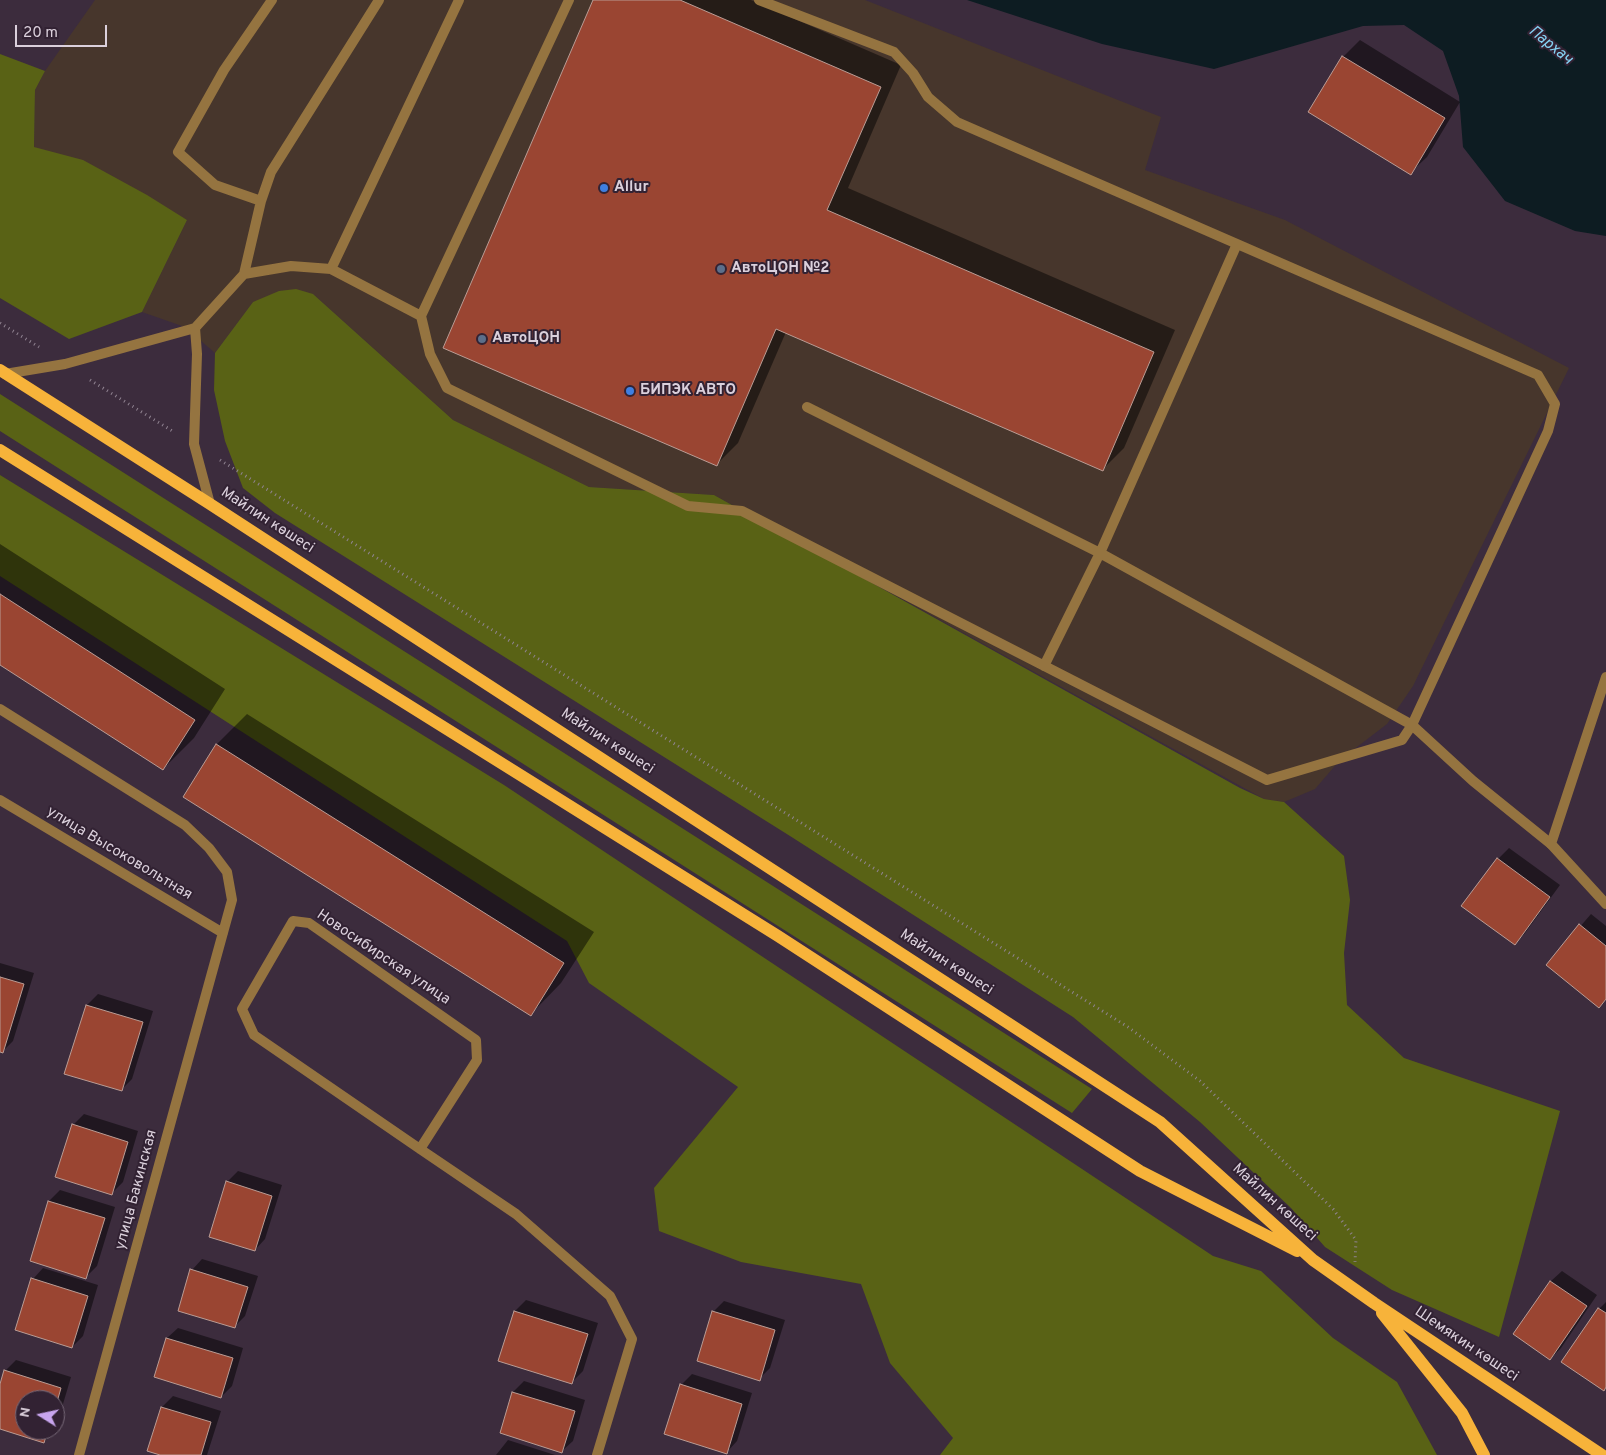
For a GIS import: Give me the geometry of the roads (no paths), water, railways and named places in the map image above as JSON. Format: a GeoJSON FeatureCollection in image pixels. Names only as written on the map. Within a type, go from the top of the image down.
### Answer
{"type":"FeatureCollection","features":[{"type":"Feature","properties":{"kind":"main road","name":"Майлин көшесі"},"geometry":{"type":"LineString","coordinates":[[2,372],[210,504],[1160,1122],[1313,1260]]}},
{"type":"Feature","properties":{"kind":"main road","name":"Майлин көшесі"},"geometry":{"type":"LineString","coordinates":[[0,450],[778,936],[1140,1171],[1313,1260]]}},
{"type":"Feature","properties":{"kind":"main road","name":"Шемякин көшесі"},"geometry":{"type":"LineString","coordinates":[[1313,1260],[1374,1303],[1602,1455]]}},
{"type":"Feature","properties":{"kind":"main road"},"geometry":{"type":"LineString","coordinates":[[1374,1303],[1462,1413],[1484,1455]]}},
{"type":"Feature","properties":{"kind":"street"},"geometry":{"type":"LineString","coordinates":[[261,201],[215,185],[178,152],[224,70],[272,0]]}},
{"type":"Feature","properties":{"kind":"street"},"geometry":{"type":"LineString","coordinates":[[2,372],[65,364],[195,328],[244,274],[261,201],[271,172],[379,0]]}},
{"type":"Feature","properties":{"kind":"street"},"geometry":{"type":"LineString","coordinates":[[332,269],[459,0]]}},
{"type":"Feature","properties":{"kind":"street"},"geometry":{"type":"LineString","coordinates":[[569,0],[421,316],[430,354],[447,388],[688,506],[742,512],[1267,780],[1402,740],[1412,725],[1548,431],[1555,404],[1538,375],[958,122],[928,97],[913,73],[894,52],[759,0]]}},
{"type":"Feature","properties":{"kind":"street"},"geometry":{"type":"LineString","coordinates":[[1044,666],[1100,553],[1237,244]]}},
{"type":"Feature","properties":{"kind":"street"},"geometry":{"type":"LineString","coordinates":[[244,274],[291,266],[332,269],[421,316]]}},
{"type":"Feature","properties":{"kind":"street"},"geometry":{"type":"LineString","coordinates":[[195,328],[198,354],[194,444],[210,504]]}},
{"type":"Feature","properties":{"kind":"street"},"geometry":{"type":"LineString","coordinates":[[807,407],[1100,553],[1412,725],[1473,781],[1551,844],[1606,904]]}},
{"type":"Feature","properties":{"kind":"street"},"geometry":{"type":"LineString","coordinates":[[1551,844],[1606,677]]}},
{"type":"Feature","properties":{"kind":"street","name":"улица Бакинская"},"geometry":{"type":"LineString","coordinates":[[0,709],[184,826],[209,848],[227,872],[232,900],[79,1455]]}},
{"type":"Feature","properties":{"kind":"street","name":"улица Высоковольтная"},"geometry":{"type":"LineString","coordinates":[[0,800],[223,933]]}},
{"type":"Feature","properties":{"kind":"street","name":"Новосибирская улица"},"geometry":{"type":"LineString","coordinates":[[420,1149],[477,1060],[476,1040],[309,923],[293,921],[242,1008],[254,1035],[420,1149],[516,1214],[610,1296],[632,1339],[597,1455]]}},
{"type":"Feature","properties":{"kind":"water","name":"Пархач"},"geometry":{"type":"Polygon","coordinates":[[[967,0],[1606,0],[1606,236],[1575,231],[1505,201],[1463,147],[1459,96],[1443,51],[1404,25],[1363,26],[1214,69],[1102,44],[967,0]]]}},
{"type":"Feature","properties":{"kind":"place","name":"Allur"},"geometry":{"type":"Point","coordinates":[604,188]}},
{"type":"Feature","properties":{"kind":"place","name":"АвтоЦОН №2"},"geometry":{"type":"Point","coordinates":[721,269]}},
{"type":"Feature","properties":{"kind":"place","name":"АвтоЦОН"},"geometry":{"type":"Point","coordinates":[482,339]}},
{"type":"Feature","properties":{"kind":"place","name":"БИПЭК АВТО"},"geometry":{"type":"Point","coordinates":[630,391]}}]}
